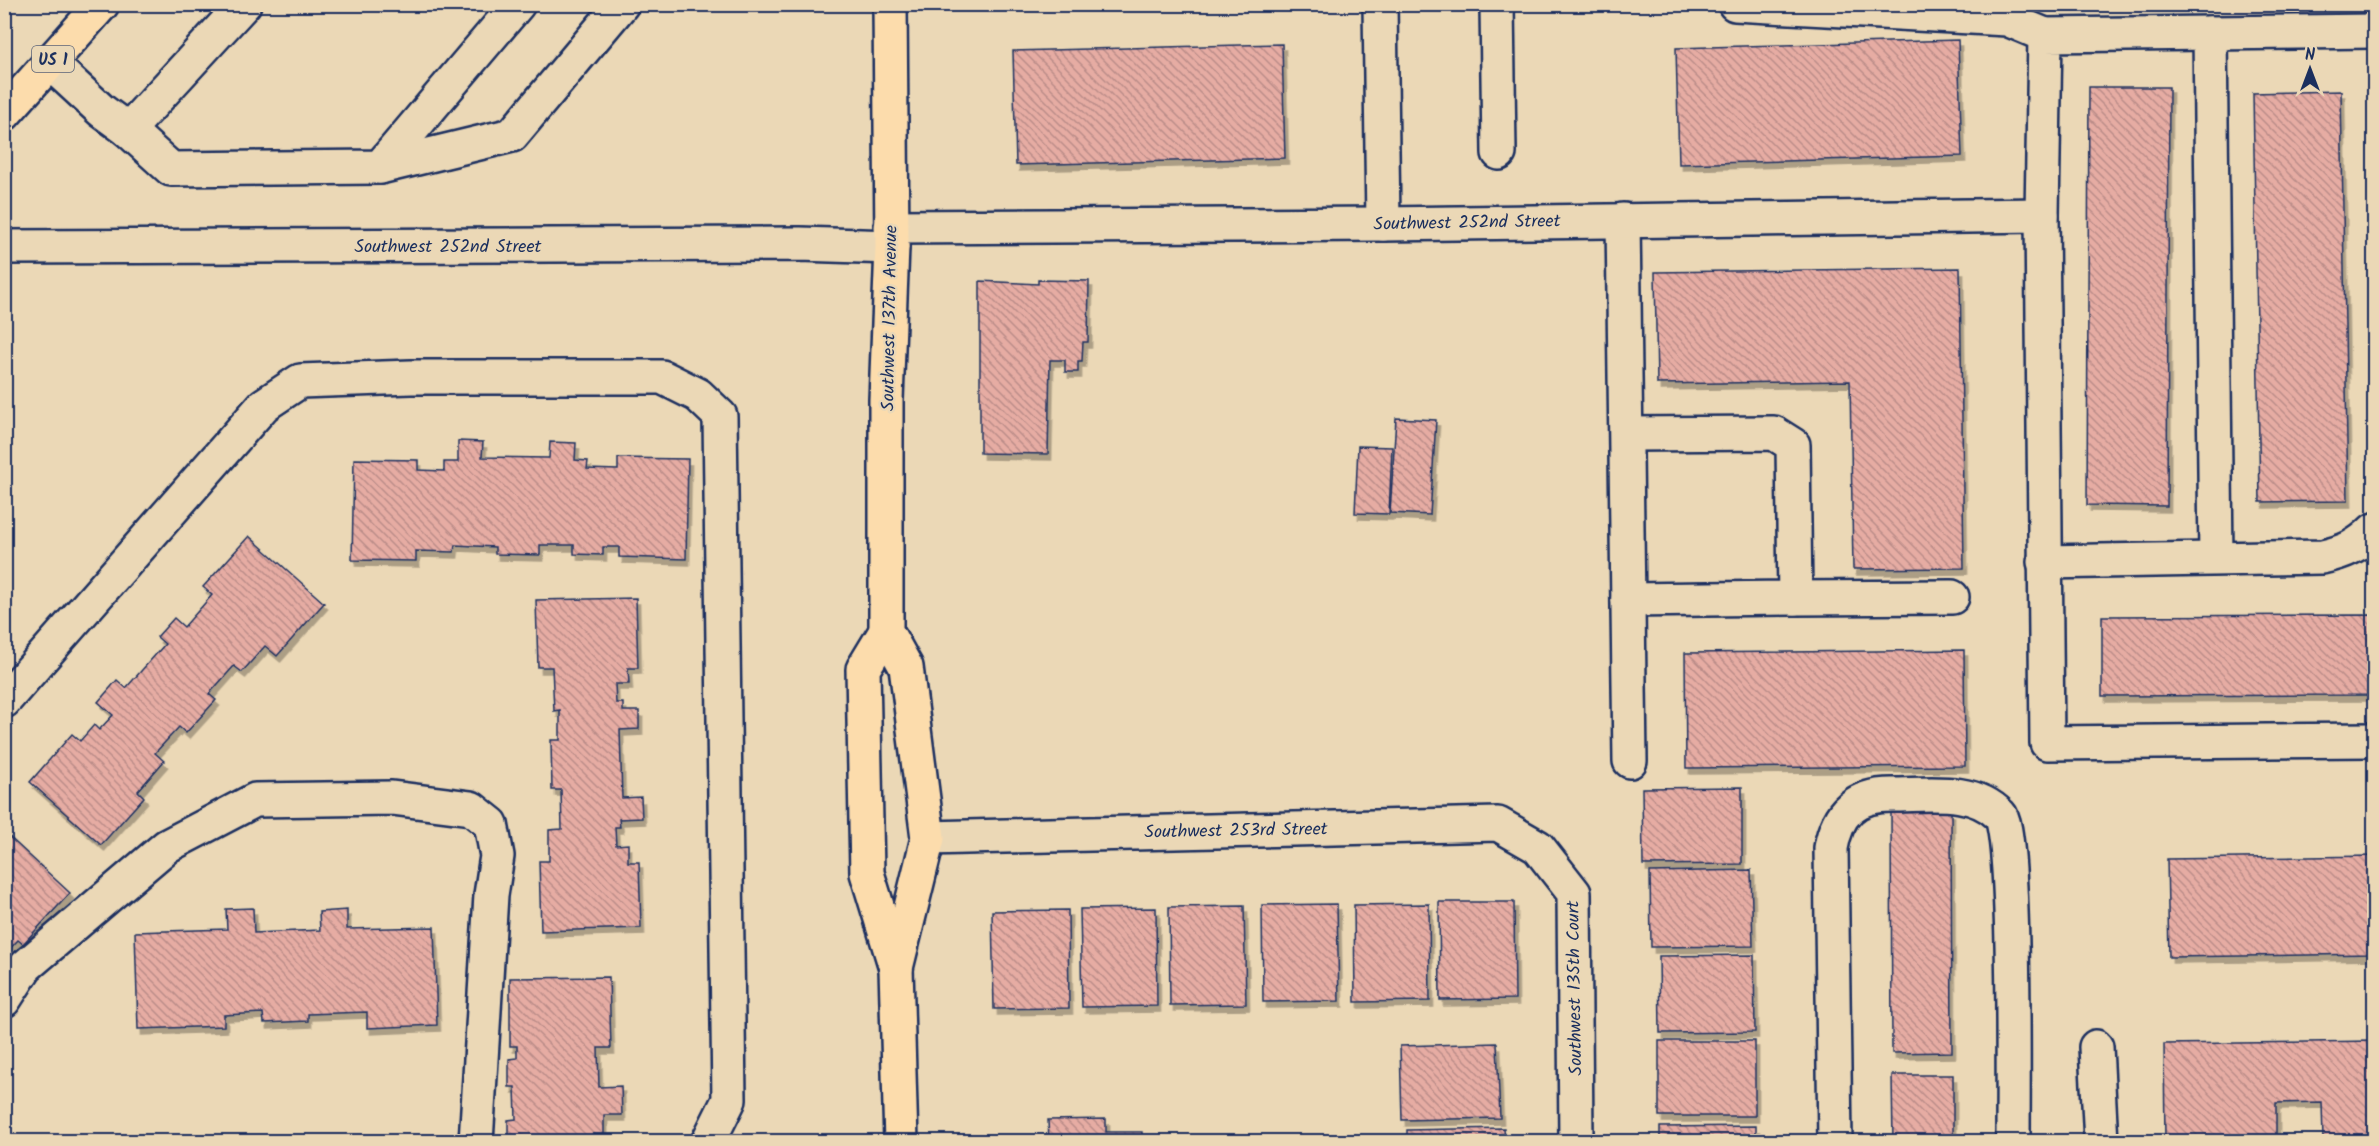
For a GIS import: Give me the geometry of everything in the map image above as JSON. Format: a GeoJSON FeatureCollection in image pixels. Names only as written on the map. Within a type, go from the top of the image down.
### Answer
{"type":"FeatureCollection","features":[{"type":"Feature","properties":{"kind":"main road","name":"US 1"},"geometry":{"type":"LineString","coordinates":[[4,114],[102,4]]}},
{"type":"Feature","properties":{"kind":"main road","name":"Southwest 137th Avenue"},"geometry":{"type":"LineString","coordinates":[[890,4],[892,237],[886,400],[886,630],[906,667],[928,838],[896,968]]}},
{"type":"Feature","properties":{"kind":"main road","name":"Southwest 137th Avenue"},"geometry":{"type":"LineString","coordinates":[[886,630],[863,669],[867,873],[896,968],[901,1142]]}},
{"type":"Feature","properties":{"kind":"street"},"geometry":{"type":"LineString","coordinates":[[128,130],[244,4]]}},
{"type":"Feature","properties":{"kind":"street"},"geometry":{"type":"LineString","coordinates":[[380,167],[518,4]]}},
{"type":"Feature","properties":{"kind":"street"},"geometry":{"type":"LineString","coordinates":[[50,63],[102,111],[128,130],[171,169],[380,167],[512,135],[622,4]]}},
{"type":"Feature","properties":{"kind":"street"},"geometry":{"type":"LineString","coordinates":[[1380,4],[1383,224]]}},
{"type":"Feature","properties":{"kind":"street"},"geometry":{"type":"LineString","coordinates":[[1497,4],[1498,153]]}},
{"type":"Feature","properties":{"kind":"street"},"geometry":{"type":"LineString","coordinates":[[1735,4],[2007,12],[2045,35],[2374,31]]}},
{"type":"Feature","properties":{"kind":"street"},"geometry":{"type":"LineString","coordinates":[[2210,33],[2216,558]]}},
{"type":"Feature","properties":{"kind":"street"},"geometry":{"type":"LineString","coordinates":[[2045,35],[2042,215],[2047,743],[2374,740]]}},
{"type":"Feature","properties":{"kind":"street","name":"Southwest 252nd Street"},"geometry":{"type":"LineString","coordinates":[[4,247],[800,244],[892,237],[1383,224],[2042,215]]}},
{"type":"Feature","properties":{"kind":"street"},"geometry":{"type":"LineString","coordinates":[[1623,220],[1628,434],[1630,761]]}},
{"type":"Feature","properties":{"kind":"street"},"geometry":{"type":"LineString","coordinates":[[4,701],[264,405],[300,381],[411,377],[662,377],[698,395],[720,416],[728,982],[729,1100],[708,1142]]}},
{"type":"Feature","properties":{"kind":"street"},"geometry":{"type":"LineString","coordinates":[[1628,434],[1774,433],[1793,445],[1795,598]]}},
{"type":"Feature","properties":{"kind":"street"},"geometry":{"type":"LineString","coordinates":[[2044,562],[2332,555],[2359,545],[2374,530]]}},
{"type":"Feature","properties":{"kind":"street"},"geometry":{"type":"LineString","coordinates":[[1628,600],[1952,597]]}},
{"type":"Feature","properties":{"kind":"street"},"geometry":{"type":"LineString","coordinates":[[1835,1142],[1831,848],[1834,828],[1844,812],[1861,801],[1885,795],[1968,796],[1986,803],[2003,817],[2008,837],[2010,887],[2013,1142]]}},
{"type":"Feature","properties":{"kind":"street"},"geometry":{"type":"LineString","coordinates":[[4,1000],[26,966],[167,846],[255,800],[392,798],[471,808],[491,824],[497,856],[491,895],[476,1142]]}},
{"type":"Feature","properties":{"kind":"street","name":"Southwest 253rd Street"},"geometry":{"type":"LineString","coordinates":[[928,838],[1498,824],[1538,847]]}},
{"type":"Feature","properties":{"kind":"street","name":"Southwest 135th Court"},"geometry":{"type":"LineString","coordinates":[[1538,847],[1574,893],[1576,1142]]}},
{"type":"Feature","properties":{"kind":"street"},"geometry":{"type":"LineString","coordinates":[[2096,1047],[2101,1142]]}},
{"type":"Feature","properties":{"kind":"building"},"geometry":{"type":"Polygon","coordinates":[[[1958,40],[1962,156],[1679,164],[1676,48],[1958,40]]]}},
{"type":"Feature","properties":{"kind":"building"},"geometry":{"type":"Polygon","coordinates":[[[1282,44],[1285,158],[1016,165],[1013,51],[1282,44]]]}},
{"type":"Feature","properties":{"kind":"building"},"geometry":{"type":"Polygon","coordinates":[[[2089,87],[2169,87],[2167,506],[2087,505],[2089,87]]]}},
{"type":"Feature","properties":{"kind":"building"},"geometry":{"type":"Polygon","coordinates":[[[2341,91],[2348,501],[2260,502],[2253,93],[2341,91]]]}},
{"type":"Feature","properties":{"kind":"building"},"geometry":{"type":"Polygon","coordinates":[[[1960,268],[1964,568],[1853,569],[1850,381],[1657,384],[1655,272],[1960,268]]]}},
{"type":"Feature","properties":{"kind":"building"},"geometry":{"type":"Polygon","coordinates":[[[1038,280],[1089,281],[1088,342],[1083,342],[1082,361],[1078,361],[1078,372],[1065,372],[1065,360],[1050,360],[1048,454],[980,453],[980,281],[1038,284],[1038,280]]]}},
{"type":"Feature","properties":{"kind":"building"},"geometry":{"type":"Polygon","coordinates":[[[1396,418],[1436,420],[1430,515],[1390,513],[1396,418]]]}},
{"type":"Feature","properties":{"kind":"building"},"geometry":{"type":"Polygon","coordinates":[[[458,441],[483,442],[482,457],[549,458],[550,442],[576,443],[575,460],[588,461],[587,469],[618,470],[618,458],[688,459],[686,559],[619,557],[619,547],[603,547],[603,555],[574,554],[574,545],[540,545],[540,555],[495,554],[495,547],[455,545],[454,552],[416,551],[416,561],[352,560],[354,459],[418,460],[418,470],[444,471],[444,462],[458,462],[458,441]]]}},
{"type":"Feature","properties":{"kind":"building"},"geometry":{"type":"Polygon","coordinates":[[[1358,446],[1392,447],[1389,514],[1355,513],[1358,446]]]}},
{"type":"Feature","properties":{"kind":"building"},"geometry":{"type":"Polygon","coordinates":[[[249,536],[324,603],[277,656],[265,646],[242,672],[234,666],[209,694],[216,700],[186,733],[179,727],[155,753],[164,761],[138,791],[144,797],[101,845],[30,782],[72,734],[80,741],[94,725],[99,730],[113,715],[98,702],[117,680],[126,688],[165,644],[157,637],[174,618],[184,627],[212,595],[203,587],[249,536]]]}},
{"type":"Feature","properties":{"kind":"building"},"geometry":{"type":"Polygon","coordinates":[[[636,598],[638,668],[628,668],[629,684],[615,684],[616,703],[623,703],[623,711],[639,711],[639,729],[620,730],[622,798],[641,797],[642,818],[619,819],[620,827],[615,827],[616,845],[628,844],[628,862],[639,862],[641,928],[541,931],[539,861],[549,861],[549,830],[562,829],[561,790],[552,790],[551,740],[560,740],[560,710],[554,711],[552,667],[538,667],[536,600],[636,598]]]}},
{"type":"Feature","properties":{"kind":"building"},"geometry":{"type":"Polygon","coordinates":[[[2374,615],[2374,695],[2102,696],[2102,616],[2374,615]]]}},
{"type":"Feature","properties":{"kind":"building"},"geometry":{"type":"Polygon","coordinates":[[[1964,650],[1965,766],[1686,768],[1685,653],[1964,650]]]}},
{"type":"Feature","properties":{"kind":"building"},"geometry":{"type":"Polygon","coordinates":[[[1742,787],[1742,864],[1643,865],[1642,788],[1742,787]]]}},
{"type":"Feature","properties":{"kind":"building"},"geometry":{"type":"Polygon","coordinates":[[[1891,811],[1951,811],[1952,1052],[1892,1053],[1891,811]]]}},
{"type":"Feature","properties":{"kind":"building"},"geometry":{"type":"Polygon","coordinates":[[[4,832],[70,893],[23,944],[18,940],[4,955],[4,832]]]}},
{"type":"Feature","properties":{"kind":"building"},"geometry":{"type":"Polygon","coordinates":[[[2374,856],[2374,954],[2169,957],[2167,859],[2374,856]]]}},
{"type":"Feature","properties":{"kind":"building"},"geometry":{"type":"Polygon","coordinates":[[[1751,870],[1753,946],[1651,947],[1650,872],[1751,870]]]}},
{"type":"Feature","properties":{"kind":"building"},"geometry":{"type":"Polygon","coordinates":[[[1439,902],[1514,902],[1515,999],[1440,1000],[1439,902]]]}},
{"type":"Feature","properties":{"kind":"building"},"geometry":{"type":"Polygon","coordinates":[[[1337,904],[1339,1001],[1263,1002],[1262,905],[1337,904]]]}},
{"type":"Feature","properties":{"kind":"building"},"geometry":{"type":"Polygon","coordinates":[[[1429,904],[1430,1001],[1355,1002],[1354,905],[1429,904]]]}},
{"type":"Feature","properties":{"kind":"building"},"geometry":{"type":"Polygon","coordinates":[[[1244,906],[1246,1004],[1170,1005],[1169,907],[1244,906]]]}},
{"type":"Feature","properties":{"kind":"building"},"geometry":{"type":"Polygon","coordinates":[[[253,908],[254,933],[320,930],[319,912],[347,910],[347,929],[434,927],[437,1025],[367,1028],[367,1012],[308,1014],[308,1021],[264,1023],[263,1013],[224,1015],[224,1026],[138,1029],[135,932],[227,929],[226,909],[253,908]]]}},
{"type":"Feature","properties":{"kind":"building"},"geometry":{"type":"Polygon","coordinates":[[[1156,908],[1157,1006],[1082,1007],[1080,909],[1156,908]]]}},
{"type":"Feature","properties":{"kind":"building"},"geometry":{"type":"Polygon","coordinates":[[[1068,910],[1069,1008],[994,1009],[992,911],[1068,910]]]}},
{"type":"Feature","properties":{"kind":"building"},"geometry":{"type":"Polygon","coordinates":[[[1754,955],[1755,1032],[1660,1033],[1659,956],[1754,955]]]}},
{"type":"Feature","properties":{"kind":"building"},"geometry":{"type":"Polygon","coordinates":[[[609,977],[611,1048],[598,1048],[599,1087],[621,1086],[622,1115],[604,1115],[604,1142],[508,1142],[508,1120],[516,1119],[515,1087],[509,1087],[509,1059],[517,1058],[517,1046],[510,1046],[510,978],[609,977]]]}},
{"type":"Feature","properties":{"kind":"building"},"geometry":{"type":"Polygon","coordinates":[[[1659,1041],[1755,1041],[1755,1116],[1659,1116],[1659,1041]]]}},
{"type":"Feature","properties":{"kind":"building"},"geometry":{"type":"Polygon","coordinates":[[[2374,1041],[2374,1139],[2323,1140],[2322,1102],[2276,1103],[2276,1142],[2165,1142],[2164,1044],[2374,1041]]]}},
{"type":"Feature","properties":{"kind":"building"},"geometry":{"type":"Polygon","coordinates":[[[1497,1043],[1500,1118],[1402,1120],[1400,1046],[1497,1043]]]}},
{"type":"Feature","properties":{"kind":"building"},"geometry":{"type":"Polygon","coordinates":[[[1892,1075],[1953,1075],[1953,1142],[1893,1142],[1892,1075]]]}},
{"type":"Feature","properties":{"kind":"building"},"geometry":{"type":"Polygon","coordinates":[[[1106,1119],[1106,1132],[1142,1132],[1142,1142],[1049,1142],[1048,1120],[1106,1119]]]}},
{"type":"Feature","properties":{"kind":"building"},"geometry":{"type":"Polygon","coordinates":[[[1756,1126],[1756,1142],[1660,1142],[1660,1127],[1756,1126]]]}},
{"type":"Feature","properties":{"kind":"building"},"geometry":{"type":"Polygon","coordinates":[[[1504,1128],[1505,1142],[1407,1142],[1407,1130],[1504,1128]]]}}]}
